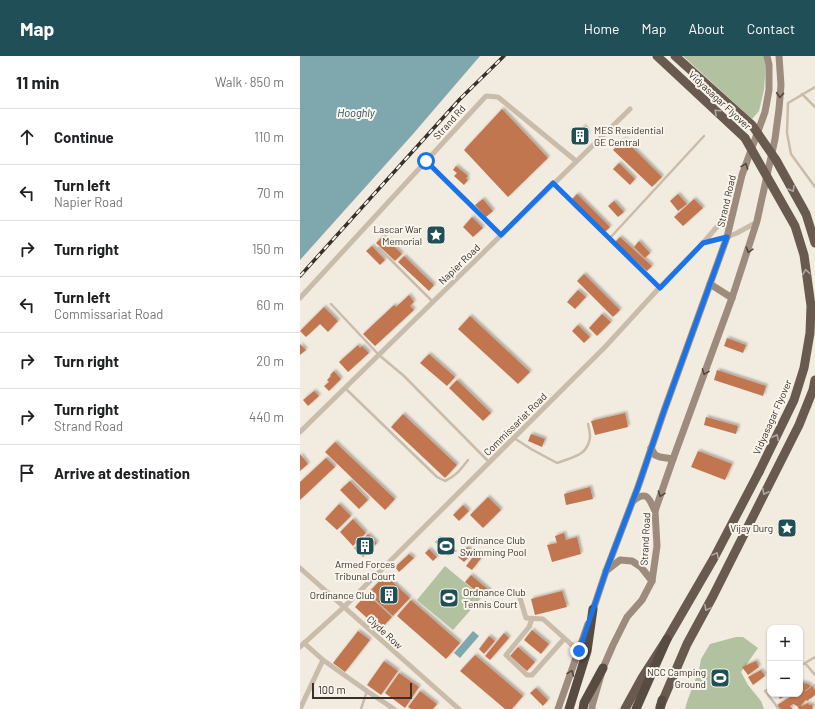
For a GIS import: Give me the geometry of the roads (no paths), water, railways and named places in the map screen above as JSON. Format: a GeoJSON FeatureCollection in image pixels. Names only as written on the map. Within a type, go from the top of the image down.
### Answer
{"type":"FeatureCollection","features":[{"type":"Feature","properties":{"kind":"highway","name":"Vidyasagar Flyover"},"geometry":{"type":"LineString","coordinates":[[625,709],[714,558],[759,472],[794,400],[804,368],[810,333],[811,306],[804,255],[795,226],[746,138],[657,56]]}},
{"type":"Feature","properties":{"kind":"highway","name":"Vidyasagar Flyover"},"geometry":{"type":"LineString","coordinates":[[676,56],[752,125],[776,160],[806,214],[815,243]]}},
{"type":"Feature","properties":{"kind":"highway"},"geometry":{"type":"LineString","coordinates":[[660,706],[687,644],[713,596],[799,425],[815,380]]}},
{"type":"Feature","properties":{"kind":"highway"},"geometry":{"type":"LineString","coordinates":[[570,709],[587,651],[593,609]]}},
{"type":"Feature","properties":{"kind":"highway"},"geometry":{"type":"LineString","coordinates":[[636,709],[667,639]]}},
{"type":"Feature","properties":{"kind":"highway"},"geometry":{"type":"LineString","coordinates":[[583,709],[584,703],[603,668]]}},
{"type":"Feature","properties":{"kind":"main road","name":"Strand Road"},"geometry":{"type":"LineString","coordinates":[[558,709],[606,571],[727,237],[742,175],[766,112],[769,90],[768,56]]}},
{"type":"Feature","properties":{"kind":"main road","name":"Strand Road"},"geometry":{"type":"LineString","coordinates":[[592,709],[603,668],[613,645],[627,617],[642,600],[652,581],[657,546],[656,511],[673,459],[758,222],[775,139],[779,109],[781,85],[779,56]]}},
{"type":"Feature","properties":{"kind":"main road"},"geometry":{"type":"LineString","coordinates":[[710,284],[732,298]]}},
{"type":"Feature","properties":{"kind":"main road"},"geometry":{"type":"LineString","coordinates":[[651,448],[655,455],[673,459]]}},
{"type":"Feature","properties":{"kind":"main road"},"geometry":{"type":"LineString","coordinates":[[632,501],[639,496],[645,496],[648,498],[656,511]]}},
{"type":"Feature","properties":{"kind":"main road"},"geometry":{"type":"LineString","coordinates":[[606,571],[620,560],[632,561],[641,567],[652,581]]}},
{"type":"Feature","properties":{"kind":"street","name":"Strand Rd"},"geometry":{"type":"LineString","coordinates":[[300,298],[486,96],[498,97],[576,161]]}},
{"type":"Feature","properties":{"kind":"street","name":"Napier Road"},"geometry":{"type":"LineString","coordinates":[[300,432],[630,109]]}},
{"type":"Feature","properties":{"kind":"street","name":"Commissariat Road"},"geometry":{"type":"LineString","coordinates":[[300,647],[344,607],[605,347],[703,243],[735,206]]}},
{"type":"Feature","properties":{"kind":"street"},"geometry":{"type":"LineString","coordinates":[[703,243],[727,237],[758,222]]}},
{"type":"Feature","properties":{"kind":"street","name":"Clyde Row"},"geometry":{"type":"LineString","coordinates":[[300,568],[459,709]]}},
{"type":"Feature","properties":{"kind":"street"},"geometry":{"type":"LineString","coordinates":[[520,598],[526,618],[543,619],[579,651]]}},
{"type":"Feature","properties":{"kind":"street"},"geometry":{"type":"LineString","coordinates":[[532,619],[529,627],[506,655],[527,675],[532,675],[564,638]]}},
{"type":"Feature","properties":{"kind":"street"},"geometry":{"type":"LineString","coordinates":[[304,643],[323,660],[394,709]]}},
{"type":"Feature","properties":{"kind":"street"},"geometry":{"type":"LineString","coordinates":[[300,709],[323,660]]}},
{"type":"Feature","properties":{"kind":"lane"},"geometry":{"type":"LineString","coordinates":[[815,87],[788,103],[787,133],[791,154],[815,186]]}},
{"type":"Feature","properties":{"kind":"lane"},"geometry":{"type":"LineString","coordinates":[[802,94],[815,107]]}},
{"type":"Feature","properties":{"kind":"lane"},"geometry":{"type":"LineString","coordinates":[[609,239],[704,136]]}},
{"type":"Feature","properties":{"kind":"lane"},"geometry":{"type":"LineString","coordinates":[[426,161],[501,235]]}},
{"type":"Feature","properties":{"kind":"lane"},"geometry":{"type":"LineString","coordinates":[[553,183],[660,288]]}},
{"type":"Feature","properties":{"kind":"lane"},"geometry":{"type":"LineString","coordinates":[[379,248],[433,302]]}},
{"type":"Feature","properties":{"kind":"lane"},"geometry":{"type":"LineString","coordinates":[[331,304],[379,355],[404,376],[490,462]]}},
{"type":"Feature","properties":{"kind":"lane"},"geometry":{"type":"LineString","coordinates":[[345,388],[437,477],[445,481],[452,478],[460,472],[468,460]]}},
{"type":"Feature","properties":{"kind":"lane"},"geometry":{"type":"LineString","coordinates":[[514,438],[530,449],[557,462],[581,454],[587,449],[590,436],[588,424]]}},
{"type":"Feature","properties":{"kind":"lane"},"geometry":{"type":"LineString","coordinates":[[815,657],[805,663],[815,675]]}},
{"type":"Feature","properties":{"kind":"lane"},"geometry":{"type":"LineString","coordinates":[[361,709],[367,691]]}},
{"type":"Feature","properties":{"kind":"lane"},"geometry":{"type":"LineString","coordinates":[[770,697],[779,709]]}},
{"type":"Feature","properties":{"kind":"water","name":"Hooghly"},"geometry":{"type":"Polygon","coordinates":[[[300,56],[480,56],[413,134],[300,260],[300,56]]]}},
{"type":"Feature","properties":{"kind":"water","name":"Ordinance Club Swimming Pool"},"geometry":{"type":"Polygon","coordinates":[[[440,536],[457,551],[448,556],[435,542],[440,536]]]}},
{"type":"Feature","properties":{"kind":"water"},"geometry":{"type":"Polygon","coordinates":[[[473,631],[479,636],[460,658],[454,653],[473,631]]]}},
{"type":"Feature","properties":{"kind":"railway"},"geometry":{"type":"LineString","coordinates":[[300,276],[460,99],[504,56]]}},
{"type":"Feature","properties":{"kind":"place","name":"MES Residential GE Central"},"geometry":{"type":"Point","coordinates":[580,136]}},
{"type":"Feature","properties":{"kind":"place","name":"Lascar War Memorial"},"geometry":{"type":"Point","coordinates":[436,235]}},
{"type":"Feature","properties":{"kind":"place","name":"Vijay Durg"},"geometry":{"type":"Point","coordinates":[787,528]}},
{"type":"Feature","properties":{"kind":"place","name":"Armed Forces Tribunal Court"},"geometry":{"type":"Point","coordinates":[365,546]}},
{"type":"Feature","properties":{"kind":"place","name":"Ordinance Club Swimming Pool"},"geometry":{"type":"Point","coordinates":[446,546]}},
{"type":"Feature","properties":{"kind":"place","name":"Ordinance Club"},"geometry":{"type":"Point","coordinates":[389,595]}},
{"type":"Feature","properties":{"kind":"place","name":"Ordnance Club Tennis Court"},"geometry":{"type":"Point","coordinates":[449,598]}},
{"type":"Feature","properties":{"kind":"place","name":"NCC Camping Ground"},"geometry":{"type":"Point","coordinates":[720,678]}}]}
